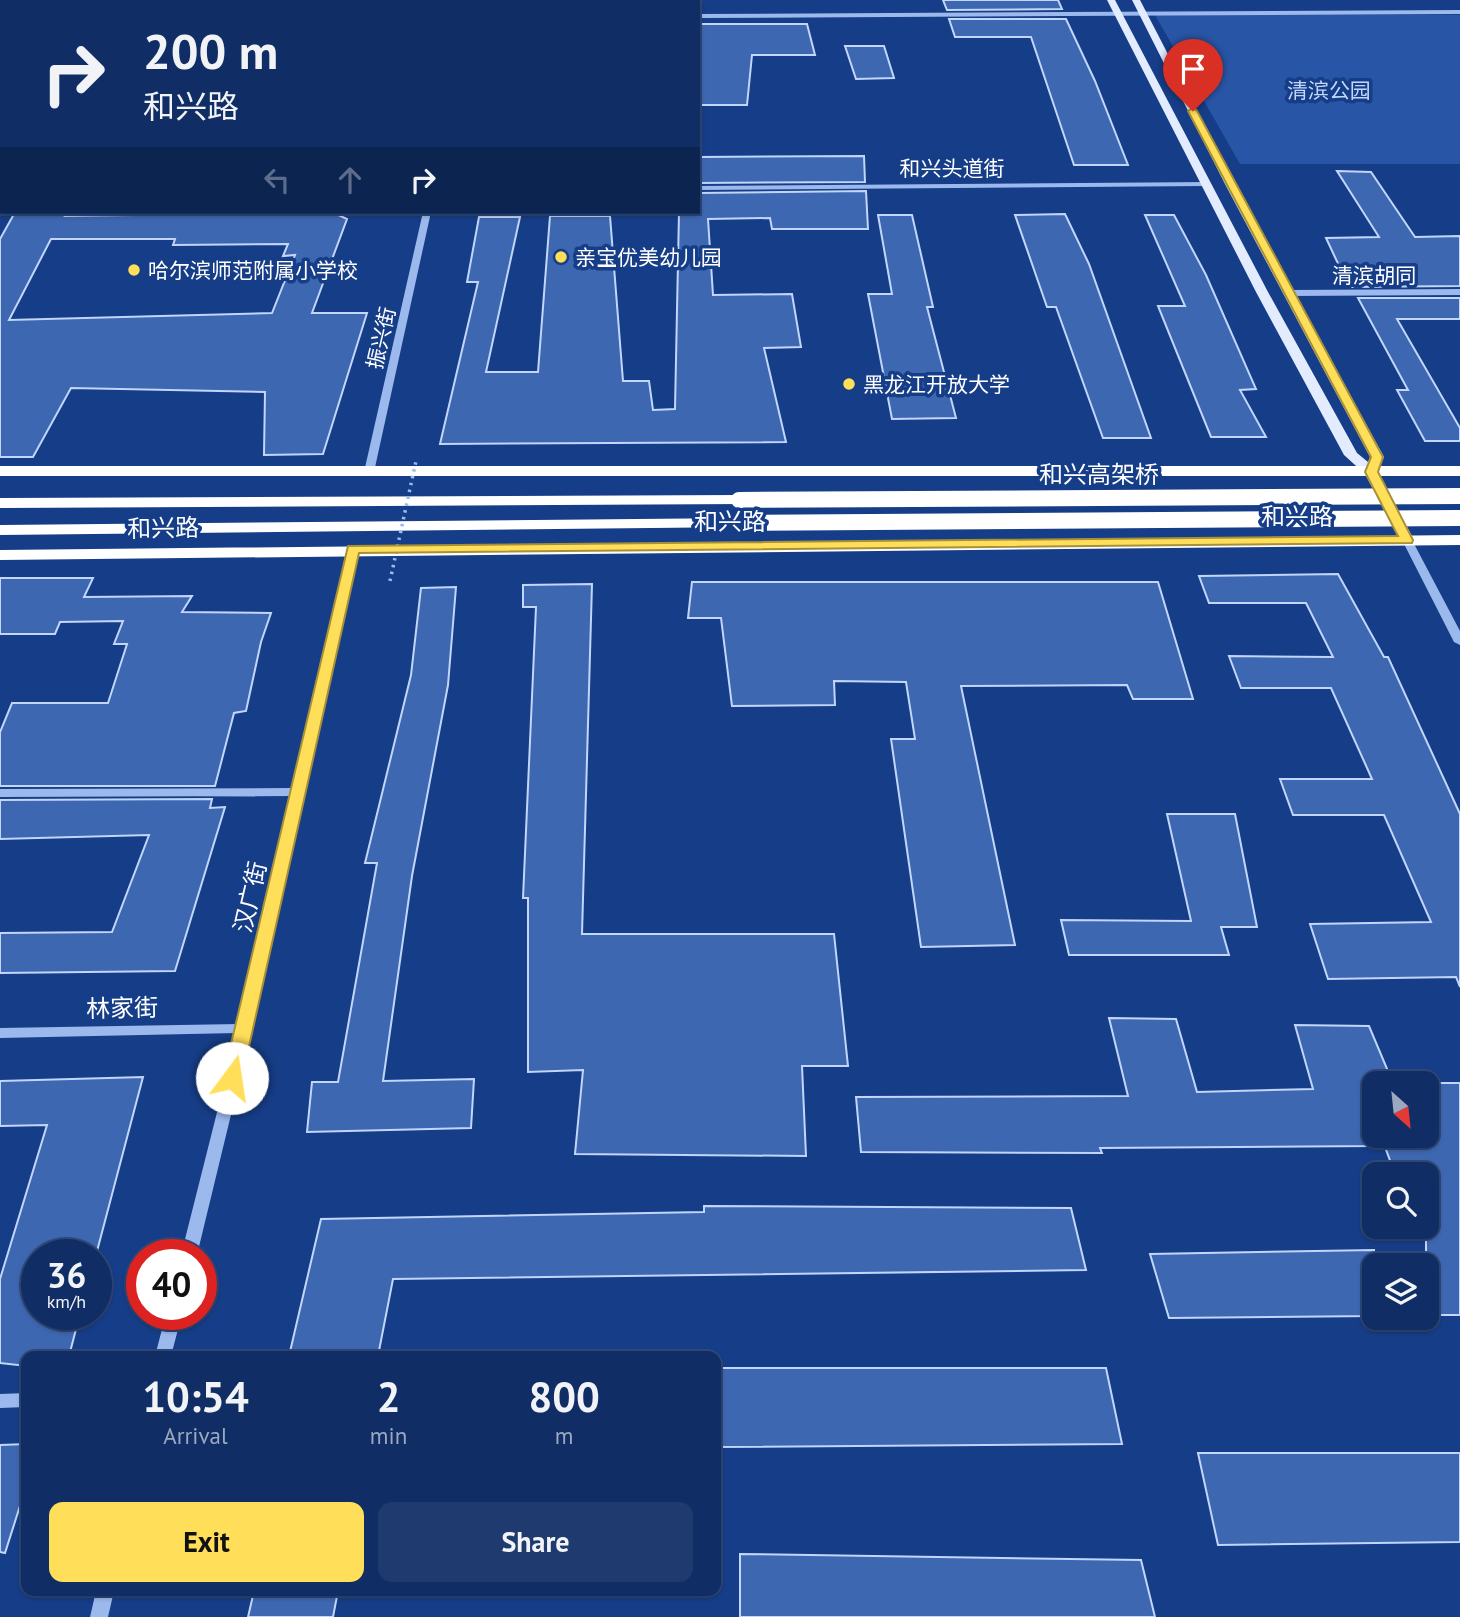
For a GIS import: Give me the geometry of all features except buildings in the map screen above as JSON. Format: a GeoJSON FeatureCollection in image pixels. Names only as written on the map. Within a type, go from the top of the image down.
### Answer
{"type":"FeatureCollection","features":[{"type":"Feature","properties":{"kind":"highway","name":"和兴路"},"geometry":{"type":"LineString","coordinates":[[0,471],[1460,471]]}},
{"type":"Feature","properties":{"kind":"highway"},"geometry":{"type":"LineString","coordinates":[[471,500],[805,471]]}},
{"type":"Feature","properties":{"kind":"highway","name":"和兴高架桥"},"geometry":{"type":"LineString","coordinates":[[739,500],[1460,496]]}},
{"type":"Feature","properties":{"kind":"highway","name":"和兴路"},"geometry":{"type":"LineString","coordinates":[[0,503],[739,500]]}},
{"type":"Feature","properties":{"kind":"highway","name":"和兴高架桥"},"geometry":{"type":"LineString","coordinates":[[740,523],[1460,518]]}},
{"type":"Feature","properties":{"kind":"highway","name":"和兴路"},"geometry":{"type":"LineString","coordinates":[[0,530],[740,523]]}},
{"type":"Feature","properties":{"kind":"highway"},"geometry":{"type":"LineString","coordinates":[[485,548],[740,523]]}},
{"type":"Feature","properties":{"kind":"highway","name":"和兴路"},"geometry":{"type":"LineString","coordinates":[[0,555],[353,549],[1460,540]]}},
{"type":"Feature","properties":{"kind":"main road"},"geometry":{"type":"LineString","coordinates":[[1111,0],[1351,456],[1371,472],[1407,540]]}},
{"type":"Feature","properties":{"kind":"main road"},"geometry":{"type":"LineString","coordinates":[[1136,0],[1377,457],[1371,472]]}},
{"type":"Feature","properties":{"kind":"street"},"geometry":{"type":"LineString","coordinates":[[700,16],[1460,12]]}},
{"type":"Feature","properties":{"kind":"street","name":"和兴头道街"},"geometry":{"type":"LineString","coordinates":[[700,188],[1206,184]]}},
{"type":"Feature","properties":{"kind":"street","name":"振兴街"},"geometry":{"type":"LineString","coordinates":[[369,472],[427,214]]}},
{"type":"Feature","properties":{"kind":"street","name":"清滨胡同"},"geometry":{"type":"LineString","coordinates":[[1289,293],[1460,292]]}},
{"type":"Feature","properties":{"kind":"street"},"geometry":{"type":"LineString","coordinates":[[1407,540],[1460,642]]}},
{"type":"Feature","properties":{"kind":"street","name":"汉广街"},"geometry":{"type":"LineString","coordinates":[[193,1239],[300,792],[353,549]]}},
{"type":"Feature","properties":{"kind":"street"},"geometry":{"type":"LineString","coordinates":[[0,793],[300,792]]}},
{"type":"Feature","properties":{"kind":"street","name":"林家街"},"geometry":{"type":"LineString","coordinates":[[0,1033],[245,1028]]}},
{"type":"Feature","properties":{"kind":"street"},"geometry":{"type":"LineString","coordinates":[[164,1351],[170,1330]]}},
{"type":"Feature","properties":{"kind":"street"},"geometry":{"type":"LineString","coordinates":[[0,1401],[21,1400]]}},
{"type":"Feature","properties":{"kind":"street"},"geometry":{"type":"LineString","coordinates":[[99,1617],[104,1596]]}},
{"type":"Feature","properties":{"kind":"path"},"geometry":{"type":"LineString","coordinates":[[390,581],[416,461]]}},
{"type":"Feature","properties":{"kind":"green space","name":"清滨公园"},"geometry":{"type":"Polygon","coordinates":[[[1155,15],[1460,15],[1460,164],[1240,164],[1155,15]]]}},
{"type":"Feature","properties":{"kind":"place","name":"亲宝优美幼儿园"},"geometry":{"type":"Point","coordinates":[561,257]}},
{"type":"Feature","properties":{"kind":"place","name":"哈尔滨师范附属小学校"},"geometry":{"type":"Point","coordinates":[134,270]}},
{"type":"Feature","properties":{"kind":"place","name":"黑龙江开放大学"},"geometry":{"type":"Point","coordinates":[849,384]}},
{"type":"Feature","properties":{"kind":"route"},"geometry":{"type":"LineString","coordinates":[[232,1078],[300,792],[353,549],[1407,540],[1371,472],[1377,457],[1193,111]]}}]}
